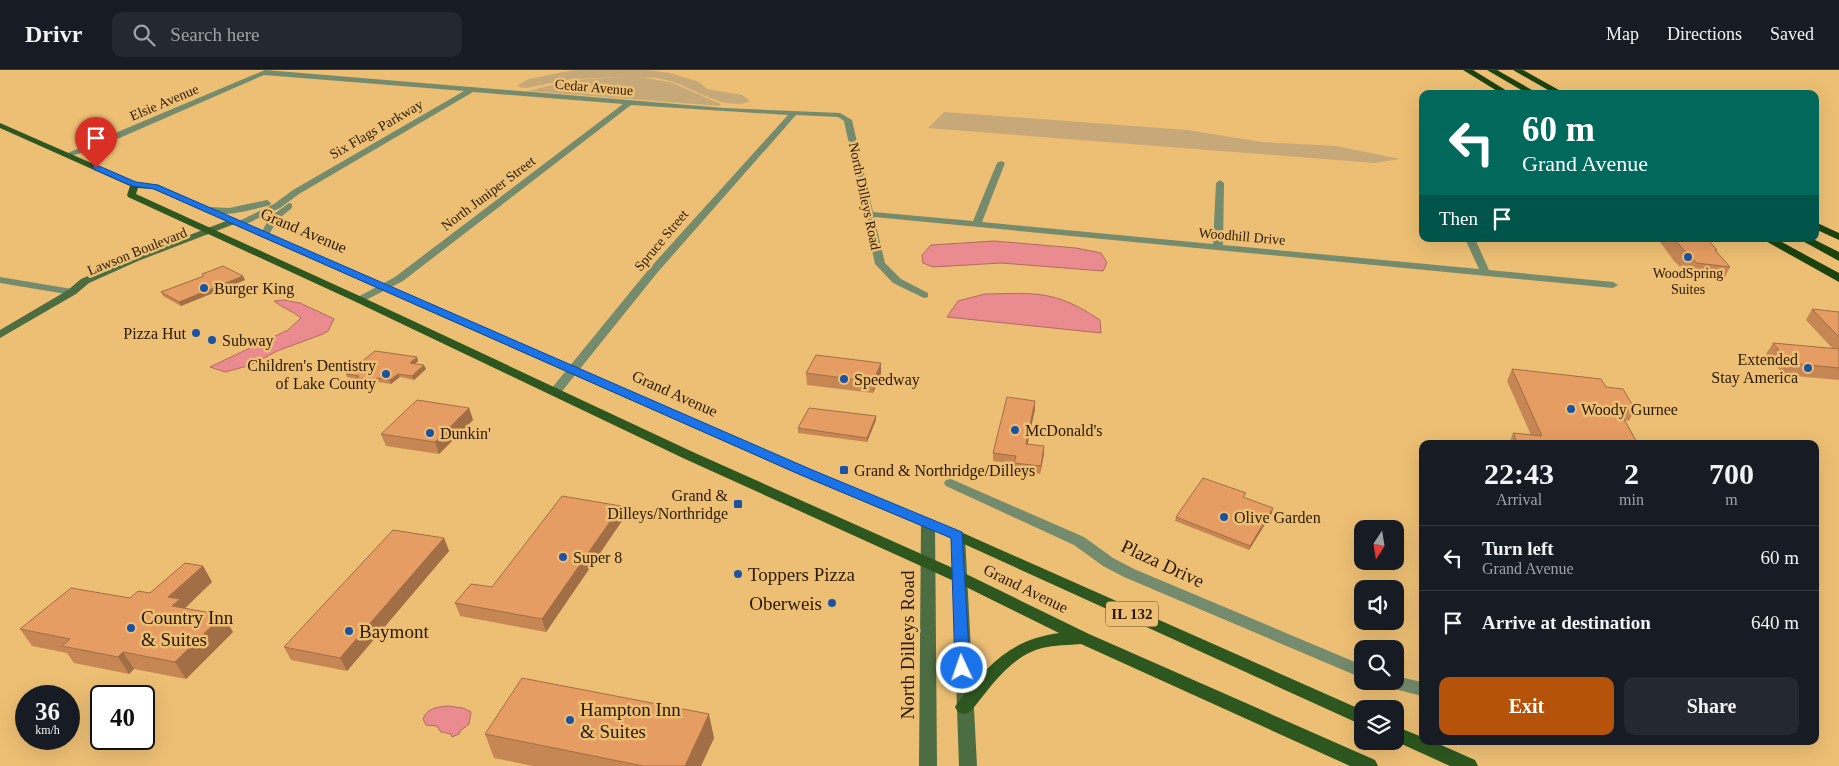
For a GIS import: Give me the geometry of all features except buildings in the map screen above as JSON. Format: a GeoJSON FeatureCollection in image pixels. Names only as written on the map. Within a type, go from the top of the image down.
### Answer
{"type":"FeatureCollection","features":[{"type":"Feature","properties":{"kind":"highway"},"geometry":{"type":"LineString","coordinates":[[1467,70],[1501,90]]}},
{"type":"Feature","properties":{"kind":"highway"},"geometry":{"type":"LineString","coordinates":[[1491,70],[1528,90]]}},
{"type":"Feature","properties":{"kind":"highway"},"geometry":{"type":"LineString","coordinates":[[1517,70],[1554,90]]}},
{"type":"Feature","properties":{"kind":"highway"},"geometry":{"type":"LineString","coordinates":[[1819,227],[1839,237]]}},
{"type":"Feature","properties":{"kind":"highway"},"geometry":{"type":"LineString","coordinates":[[1773,242],[1839,278]]}},
{"type":"Feature","properties":{"kind":"highway"},"geometry":{"type":"LineString","coordinates":[[1812,242],[1839,257]]}},
{"type":"Feature","properties":{"kind":"main road","name":"Grand Avenue"},"geometry":{"type":"LineString","coordinates":[[0,125],[134,184],[156,187],[386,287],[571,370],[958,536],[1354,714]]}},
{"type":"Feature","properties":{"kind":"main road","name":"Grand Avenue"},"geometry":{"type":"LineString","coordinates":[[134,184],[132,194],[212,233],[959,577],[1083,638],[1369,766]]}},
{"type":"Feature","properties":{"kind":"main road"},"geometry":{"type":"LineString","coordinates":[[964,707],[999,664],[1014,652],[1053,641],[1083,638]]}},
{"type":"Feature","properties":{"kind":"main road"},"geometry":{"type":"LineString","coordinates":[[1404,737],[1419,744]]}},
{"type":"Feature","properties":{"kind":"main road"},"geometry":{"type":"LineString","coordinates":[[1422,745],[1469,766]]}},
{"type":"Feature","properties":{"kind":"street","name":"Cedar Avenue"},"geometry":{"type":"LineString","coordinates":[[266,72],[724,110],[831,114],[845,117],[848,120],[852,134]]}},
{"type":"Feature","properties":{"kind":"street","name":"Elsie Avenue"},"geometry":{"type":"LineString","coordinates":[[67,155],[89,148],[266,72]]}},
{"type":"Feature","properties":{"kind":"street","name":"Six Flags Parkway"},"geometry":{"type":"LineString","coordinates":[[237,223],[273,208],[296,192],[471,90]]}},
{"type":"Feature","properties":{"kind":"street","name":"North Juniper Street"},"geometry":{"type":"LineString","coordinates":[[360,300],[399,279],[630,102]]}},
{"type":"Feature","properties":{"kind":"street","name":"Spruce Street"},"geometry":{"type":"LineString","coordinates":[[555,392],[653,271],[795,112]]}},
{"type":"Feature","properties":{"kind":"street","name":"North Dilleys Road"},"geometry":{"type":"LineString","coordinates":[[852,134],[880,264],[897,281],[924,295]]}},
{"type":"Feature","properties":{"kind":"street"},"geometry":{"type":"LineString","coordinates":[[976,224],[1001,163]]}},
{"type":"Feature","properties":{"kind":"street"},"geometry":{"type":"LineString","coordinates":[[1218,247],[1220,183]]}},
{"type":"Feature","properties":{"kind":"street","name":"Six Flags Parkway"},"geometry":{"type":"LineString","coordinates":[[209,210],[229,211],[267,203],[296,192]]}},
{"type":"Feature","properties":{"kind":"street","name":"Six Flags Parkway"},"geometry":{"type":"LineString","coordinates":[[265,235],[273,219],[298,200],[296,192]]}},
{"type":"Feature","properties":{"kind":"street","name":"Six Flags Parkway"},"geometry":{"type":"LineString","coordinates":[[237,223],[267,203]]}},
{"type":"Feature","properties":{"kind":"street","name":"Woodhill Drive"},"geometry":{"type":"LineString","coordinates":[[869,214],[1613,285]]}},
{"type":"Feature","properties":{"kind":"street","name":"Lawson Boulevard"},"geometry":{"type":"LineString","coordinates":[[0,335],[72,292],[93,286],[237,223]]}},
{"type":"Feature","properties":{"kind":"street"},"geometry":{"type":"LineString","coordinates":[[1471,242],[1486,272]]}},
{"type":"Feature","properties":{"kind":"street"},"geometry":{"type":"LineString","coordinates":[[0,280],[72,292]]}},
{"type":"Feature","properties":{"kind":"street","name":"Plaza Drive"},"geometry":{"type":"LineString","coordinates":[[951,483],[1079,541],[1108,562],[1128,573],[1354,669]]}},
{"type":"Feature","properties":{"kind":"street","name":"North Dilleys Road"},"geometry":{"type":"LineString","coordinates":[[928,524],[928,766]]}},
{"type":"Feature","properties":{"kind":"street"},"geometry":{"type":"LineString","coordinates":[[958,536],[968,766]]}},
{"type":"Feature","properties":{"kind":"street"},"geometry":{"type":"LineString","coordinates":[[1404,684],[1419,687]]}},
{"type":"Feature","properties":{"kind":"shaded area"},"geometry":{"type":"Polygon","coordinates":[[[574,70],[647,70],[670,73],[699,82],[707,89],[742,95],[750,101],[738,104],[725,102],[670,81],[657,78],[644,78],[670,82],[721,104],[719,106],[528,91],[573,80],[626,77],[572,79],[526,88],[519,87],[518,85],[529,79],[574,70]]]}},
{"type":"Feature","properties":{"kind":"shaded area"},"geometry":{"type":"Polygon","coordinates":[[[944,112],[1187,130],[1262,142],[1336,146],[1400,159],[1375,163],[928,128],[944,112]]]}},
{"type":"Feature","properties":{"kind":"shaded area"},"geometry":{"type":"Polygon","coordinates":[[[994,241],[1076,248],[1101,253],[1107,263],[1103,271],[1001,263],[933,267],[923,263],[922,255],[931,245],[994,241]]]}},
{"type":"Feature","properties":{"kind":"shaded area"},"geometry":{"type":"Polygon","coordinates":[[[1019,293],[1058,298],[1100,320],[1101,333],[947,317],[958,301],[985,294],[1019,293]]]}},
{"type":"Feature","properties":{"kind":"shaded area"},"geometry":{"type":"Polygon","coordinates":[[[284,300],[300,303],[334,319],[328,331],[277,351],[251,365],[225,372],[210,367],[288,330],[301,318],[274,301],[284,300]]]}},
{"type":"Feature","properties":{"kind":"shaded area"},"geometry":{"type":"Polygon","coordinates":[[[448,706],[463,708],[471,712],[469,724],[459,734],[452,737],[451,734],[441,732],[437,726],[426,725],[423,719],[430,710],[448,706]]]}},
{"type":"Feature","properties":{"kind":"place","name":"WoodSpring Suites"},"geometry":{"type":"Point","coordinates":[1688,257]}},
{"type":"Feature","properties":{"kind":"place","name":"Burger King"},"geometry":{"type":"Point","coordinates":[204,288]}},
{"type":"Feature","properties":{"kind":"place","name":"Pizza Hut"},"geometry":{"type":"Point","coordinates":[196,333]}},
{"type":"Feature","properties":{"kind":"place","name":"Subway"},"geometry":{"type":"Point","coordinates":[212,340]}},
{"type":"Feature","properties":{"kind":"place","name":"Extended Stay America"},"geometry":{"type":"Point","coordinates":[1808,368]}},
{"type":"Feature","properties":{"kind":"place","name":"Children's Dentistry of Lake County"},"geometry":{"type":"Point","coordinates":[386,374]}},
{"type":"Feature","properties":{"kind":"place","name":"Speedway"},"geometry":{"type":"Point","coordinates":[844,379]}},
{"type":"Feature","properties":{"kind":"place","name":"Woody Gurnee"},"geometry":{"type":"Point","coordinates":[1571,409]}},
{"type":"Feature","properties":{"kind":"place","name":"McDonald's"},"geometry":{"type":"Point","coordinates":[1015,430]}},
{"type":"Feature","properties":{"kind":"place","name":"Dunkin'"},"geometry":{"type":"Point","coordinates":[430,433]}},
{"type":"Feature","properties":{"kind":"place","name":"Grand & Northridge/Dilleys"},"geometry":{"type":"Point","coordinates":[844,470]}},
{"type":"Feature","properties":{"kind":"place","name":"Grand & Dilleys/Northridge"},"geometry":{"type":"Point","coordinates":[738,504]}},
{"type":"Feature","properties":{"kind":"place","name":"Olive Garden"},"geometry":{"type":"Point","coordinates":[1224,517]}},
{"type":"Feature","properties":{"kind":"place","name":"Super 8"},"geometry":{"type":"Point","coordinates":[563,557]}},
{"type":"Feature","properties":{"kind":"place","name":"Toppers Pizza"},"geometry":{"type":"Point","coordinates":[738,574]}},
{"type":"Feature","properties":{"kind":"place","name":"Oberweis"},"geometry":{"type":"Point","coordinates":[832,603]}},
{"type":"Feature","properties":{"kind":"place","name":"Country Inn & Suites"},"geometry":{"type":"Point","coordinates":[131,628]}},
{"type":"Feature","properties":{"kind":"place","name":"Baymont"},"geometry":{"type":"Point","coordinates":[349,631]}},
{"type":"Feature","properties":{"kind":"place","name":"Hampton Inn & Suites"},"geometry":{"type":"Point","coordinates":[570,720]}},
{"type":"Feature","properties":{"kind":"route"},"geometry":{"type":"LineString","coordinates":[[96,168],[134,184],[156,187],[805,472],[958,536],[962,668]]}}]}
